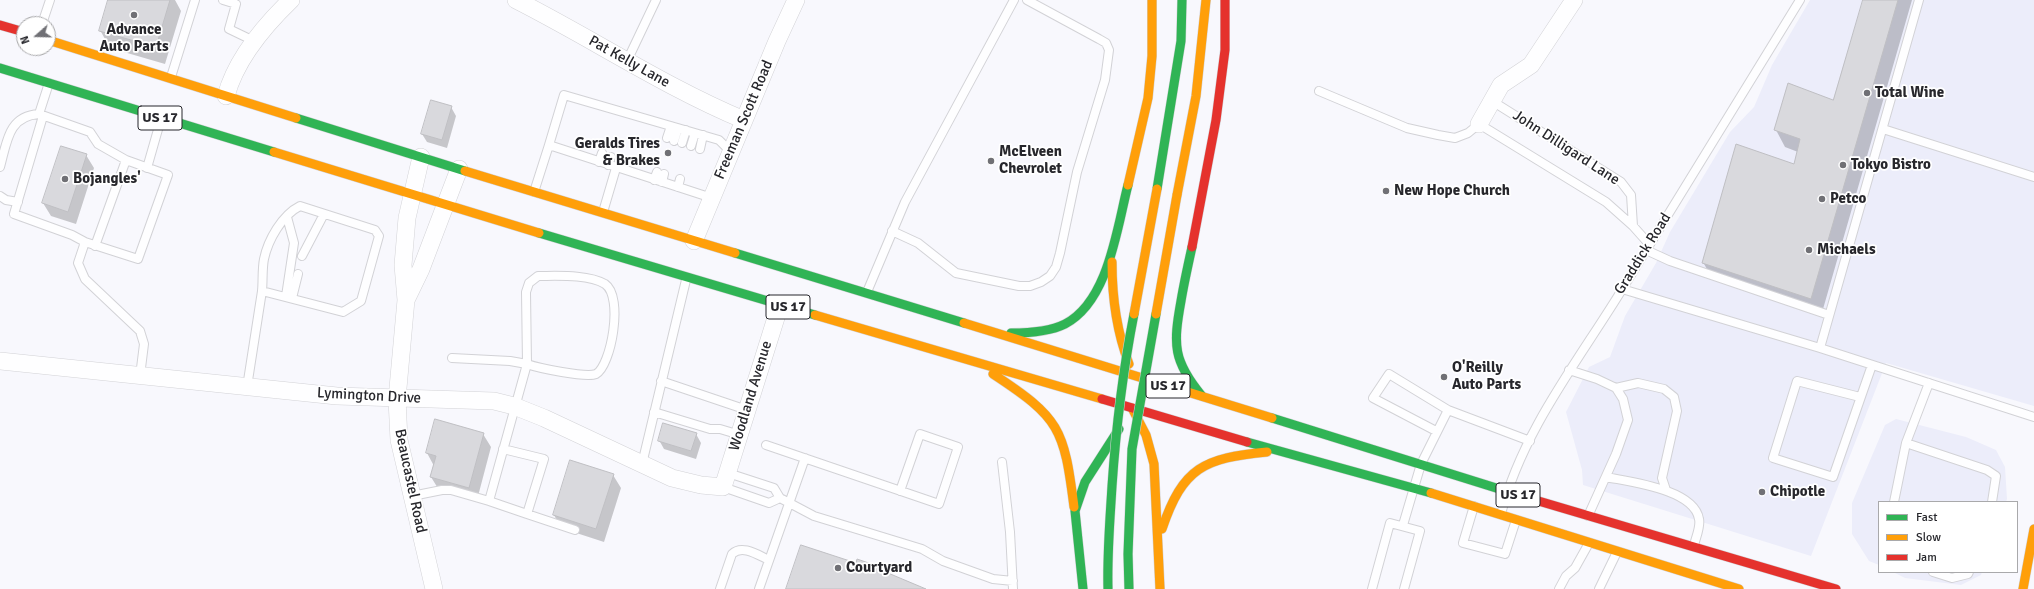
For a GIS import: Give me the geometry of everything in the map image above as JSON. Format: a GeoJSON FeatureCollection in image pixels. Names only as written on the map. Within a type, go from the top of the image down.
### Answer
{"type":"FeatureCollection","features":[{"type":"Feature","properties":{"kind":"main road"},"geometry":{"type":"LineString","coordinates":[[999,334],[1033,333],[1052,328],[1079,314],[1091,299],[1112,256],[1146,112],[1153,30],[1152,0]]}},
{"type":"Feature","properties":{"kind":"main road"},"geometry":{"type":"LineString","coordinates":[[1108,589],[1107,557],[1115,448],[1128,343],[1157,189],[1181,41],[1182,0]]}},
{"type":"Feature","properties":{"kind":"main road"},"geometry":{"type":"LineString","coordinates":[[1129,589],[1128,554],[1132,449],[1149,347],[1196,96],[1206,0]]}},
{"type":"Feature","properties":{"kind":"main road"},"geometry":{"type":"LineString","coordinates":[[1202,396],[1187,378],[1179,362],[1175,345],[1175,332],[1178,310],[1185,286],[1216,120],[1225,50],[1225,0]]}},
{"type":"Feature","properties":{"kind":"main road"},"geometry":{"type":"LineString","coordinates":[[0,25],[16,30]]}},
{"type":"Feature","properties":{"kind":"main road","name":"US 17"},"geometry":{"type":"LineString","coordinates":[[56,42],[459,169],[999,334],[1133,383],[1202,396],[1507,492],[1836,589]]}},
{"type":"Feature","properties":{"kind":"main road","name":"US 17"},"geometry":{"type":"LineString","coordinates":[[0,68],[686,278],[1131,407],[1278,452],[1413,487],[1737,589]]}},
{"type":"Feature","properties":{"kind":"main road"},"geometry":{"type":"LineString","coordinates":[[1075,511],[1085,482],[1111,443],[1131,407],[1133,383],[1114,325],[1112,300],[1112,256]]}},
{"type":"Feature","properties":{"kind":"main road"},"geometry":{"type":"LineString","coordinates":[[1168,328],[1178,310]]}},
{"type":"Feature","properties":{"kind":"main road"},"geometry":{"type":"LineString","coordinates":[[1133,383],[1161,339]]}},
{"type":"Feature","properties":{"kind":"main road"},"geometry":{"type":"LineString","coordinates":[[979,364],[1022,394],[1047,414],[1062,440],[1068,465],[1075,511],[1083,589]]}},
{"type":"Feature","properties":{"kind":"main road"},"geometry":{"type":"LineString","coordinates":[[1131,407],[1152,450],[1159,540],[1160,589]]}},
{"type":"Feature","properties":{"kind":"main road"},"geometry":{"type":"LineString","coordinates":[[1159,540],[1168,509],[1179,488],[1191,473],[1203,465],[1222,458],[1246,454],[1278,452]]}},
{"type":"Feature","properties":{"kind":"main road"},"geometry":{"type":"LineString","coordinates":[[2023,589],[2034,529]]}},
{"type":"Feature","properties":{"kind":"street"},"geometry":{"type":"LineString","coordinates":[[226,96],[231,77],[254,41],[291,0]]}},
{"type":"Feature","properties":{"kind":"street","name":"Pat Kelly Lane"},"geometry":{"type":"LineString","coordinates":[[516,0],[675,87],[744,120]]}},
{"type":"Feature","properties":{"kind":"street","name":"Freeman Scott Road"},"geometry":{"type":"LineString","coordinates":[[694,241],[796,0]]}},
{"type":"Feature","properties":{"kind":"street"},"geometry":{"type":"LineString","coordinates":[[1479,124],[1501,85],[1531,65],[1569,2]]}},
{"type":"Feature","properties":{"kind":"street","name":"Beaucastel Road"},"geometry":{"type":"LineString","coordinates":[[421,157],[411,195],[407,218],[403,265],[406,300],[397,399],[400,440],[434,589]]}},
{"type":"Feature","properties":{"kind":"street","name":"Beaucastel Road"},"geometry":{"type":"LineString","coordinates":[[406,300],[421,269],[459,169]]}},
{"type":"Feature","properties":{"kind":"street","name":"Woodland Avenue"},"geometry":{"type":"LineString","coordinates":[[726,480],[780,305]]}},
{"type":"Feature","properties":{"kind":"street","name":"Lymington Drive"},"geometry":{"type":"LineString","coordinates":[[0,361],[338,396],[494,401],[514,406],[672,478],[701,485],[726,480]]}},
{"type":"Feature","properties":{"kind":"lane"},"geometry":{"type":"LineString","coordinates":[[45,16],[50,0]]}},
{"type":"Feature","properties":{"kind":"lane"},"geometry":{"type":"LineString","coordinates":[[171,78],[195,0]]}},
{"type":"Feature","properties":{"kind":"lane"},"geometry":{"type":"LineString","coordinates":[[223,0],[236,4],[229,30],[254,41]]}},
{"type":"Feature","properties":{"kind":"lane"},"geometry":{"type":"LineString","coordinates":[[627,61],[656,0]]}},
{"type":"Feature","properties":{"kind":"lane"},"geometry":{"type":"LineString","coordinates":[[866,293],[912,188],[1014,0]]}},
{"type":"Feature","properties":{"kind":"lane"},"geometry":{"type":"LineString","coordinates":[[892,231],[918,243],[956,273],[997,283],[1030,286],[1041,282],[1050,276],[1056,267],[1077,172],[1106,80],[1109,50],[1106,43],[1027,0]]}},
{"type":"Feature","properties":{"kind":"lane","name":"Graddick Road"},"geometry":{"type":"LineString","coordinates":[[1501,514],[1507,492],[1530,441],[1569,370],[1622,289],[1800,0]]}},
{"type":"Feature","properties":{"kind":"lane"},"geometry":{"type":"LineString","coordinates":[[1820,348],[1919,0]]}},
{"type":"Feature","properties":{"kind":"lane"},"geometry":{"type":"LineString","coordinates":[[0,167],[10,130],[20,119],[30,115],[41,115],[90,132],[98,144],[126,160],[168,175],[138,259],[95,246],[72,235],[14,214],[18,202],[41,115],[49,83]]}},
{"type":"Feature","properties":{"kind":"lane"},"geometry":{"type":"LineString","coordinates":[[1319,91],[1406,128],[1438,135],[1455,138],[1468,133],[1479,124]]}},
{"type":"Feature","properties":{"kind":"lane"},"geometry":{"type":"LineString","coordinates":[[534,192],[564,95],[622,116],[678,128],[719,140],[731,152]]}},
{"type":"Feature","properties":{"kind":"lane","name":"John Dilligard Lane"},"geometry":{"type":"LineString","coordinates":[[1492,101],[1621,182],[1631,196],[1633,226]]}},
{"type":"Feature","properties":{"kind":"lane"},"geometry":{"type":"LineString","coordinates":[[147,168],[161,118]]}},
{"type":"Feature","properties":{"kind":"lane","name":"John Dilligard Lane"},"geometry":{"type":"LineString","coordinates":[[1479,124],[1606,202],[1633,226],[1647,247]]}},
{"type":"Feature","properties":{"kind":"lane"},"geometry":{"type":"LineString","coordinates":[[678,128],[675,141],[678,128]]}},
{"type":"Feature","properties":{"kind":"lane"},"geometry":{"type":"LineString","coordinates":[[1882,129],[2034,177]]}},
{"type":"Feature","properties":{"kind":"lane"},"geometry":{"type":"LineString","coordinates":[[691,146],[699,134]]}},
{"type":"Feature","properties":{"kind":"lane"},"geometry":{"type":"LineString","coordinates":[[699,134],[700,148]]}},
{"type":"Feature","properties":{"kind":"lane"},"geometry":{"type":"LineString","coordinates":[[549,145],[612,167],[667,179],[689,186],[712,198]]}},
{"type":"Feature","properties":{"kind":"lane"},"geometry":{"type":"LineString","coordinates":[[599,162],[602,153]]}},
{"type":"Feature","properties":{"kind":"lane"},"geometry":{"type":"LineString","coordinates":[[603,213],[612,167],[611,157]]}},
{"type":"Feature","properties":{"kind":"lane"},"geometry":{"type":"LineString","coordinates":[[95,246],[126,160]]}},
{"type":"Feature","properties":{"kind":"lane"},"geometry":{"type":"LineString","coordinates":[[0,196],[6,200],[18,202]]}},
{"type":"Feature","properties":{"kind":"lane"},"geometry":{"type":"LineString","coordinates":[[247,387],[262,291],[264,260],[273,235],[292,210],[300,206],[375,230],[379,236],[361,301],[343,312],[262,291]]}},
{"type":"Feature","properties":{"kind":"lane"},"geometry":{"type":"LineString","coordinates":[[302,256],[324,214]]}},
{"type":"Feature","properties":{"kind":"lane"},"geometry":{"type":"LineString","coordinates":[[287,217],[294,242],[289,297]]}},
{"type":"Feature","properties":{"kind":"lane"},"geometry":{"type":"LineString","coordinates":[[85,242],[78,263],[85,279],[140,331],[144,344],[140,376]]}},
{"type":"Feature","properties":{"kind":"lane"},"geometry":{"type":"LineString","coordinates":[[1647,247],[1670,261],[1829,315]]}},
{"type":"Feature","properties":{"kind":"lane"},"geometry":{"type":"LineString","coordinates":[[289,297],[298,274]]}},
{"type":"Feature","properties":{"kind":"lane"},"geometry":{"type":"LineString","coordinates":[[452,358],[510,361],[527,364],[543,370],[590,375],[598,373],[603,366],[614,330],[615,303],[608,287],[597,281],[571,276],[538,276],[529,283],[526,292],[527,364],[488,501]]}},
{"type":"Feature","properties":{"kind":"lane"},"geometry":{"type":"LineString","coordinates":[[642,464],[686,278]]}},
{"type":"Feature","properties":{"kind":"lane"},"geometry":{"type":"LineString","coordinates":[[1622,289],[1820,348],[2034,417]]}},
{"type":"Feature","properties":{"kind":"lane"},"geometry":{"type":"LineString","coordinates":[[1860,397],[1797,381],[1773,458],[1833,477],[1872,365]]}},
{"type":"Feature","properties":{"kind":"lane"},"geometry":{"type":"LineString","coordinates":[[1569,370],[1598,379],[1616,388],[1623,399],[1628,420],[1606,477],[1588,516]]}},
{"type":"Feature","properties":{"kind":"lane"},"geometry":{"type":"LineString","coordinates":[[1436,431],[1373,398],[1388,374],[1448,410],[1530,441]]}},
{"type":"Feature","properties":{"kind":"lane"},"geometry":{"type":"LineString","coordinates":[[661,381],[747,410]]}},
{"type":"Feature","properties":{"kind":"lane"},"geometry":{"type":"LineString","coordinates":[[1616,388],[1638,383],[1664,388],[1674,397],[1677,411],[1662,478],[1666,490]]}},
{"type":"Feature","properties":{"kind":"lane"},"geometry":{"type":"LineString","coordinates":[[1894,501],[1906,443],[1929,384]]}},
{"type":"Feature","properties":{"kind":"lane"},"geometry":{"type":"LineString","coordinates":[[1402,525],[1421,464],[1436,431],[1448,410]]}},
{"type":"Feature","properties":{"kind":"lane"},"geometry":{"type":"LineString","coordinates":[[654,412],[710,429],[720,429],[740,435]]}},
{"type":"Feature","properties":{"kind":"lane"},"geometry":{"type":"LineString","coordinates":[[766,445],[805,458],[900,491],[939,504],[958,447],[920,434],[900,491]]}},
{"type":"Feature","properties":{"kind":"lane"},"geometry":{"type":"LineString","coordinates":[[1906,443],[1987,470],[1996,476],[1992,501]]}},
{"type":"Feature","properties":{"kind":"lane"},"geometry":{"type":"LineString","coordinates":[[502,449],[544,459],[527,514]]}},
{"type":"Feature","properties":{"kind":"lane"},"geometry":{"type":"LineString","coordinates":[[759,589],[805,458]]}},
{"type":"Feature","properties":{"kind":"lane"},"geometry":{"type":"LineString","coordinates":[[726,480],[774,488],[780,498],[814,516],[922,549],[943,561],[1013,585],[1010,532],[1002,462]]}},
{"type":"Feature","properties":{"kind":"lane"},"geometry":{"type":"LineString","coordinates":[[1606,477],[1666,490],[1682,498],[1695,509],[1700,520],[1694,547]]}},
{"type":"Feature","properties":{"kind":"lane"},"geometry":{"type":"LineString","coordinates":[[726,480],[769,504],[780,498]]}},
{"type":"Feature","properties":{"kind":"lane"},"geometry":{"type":"LineString","coordinates":[[412,496],[451,490],[576,530]]}},
{"type":"Feature","properties":{"kind":"lane"},"geometry":{"type":"LineString","coordinates":[[1474,506],[1463,543],[1505,554],[1516,519]]}},
{"type":"Feature","properties":{"kind":"lane"},"geometry":{"type":"LineString","coordinates":[[1372,589],[1390,523],[1420,531],[1404,589]]}},
{"type":"Feature","properties":{"kind":"lane"},"geometry":{"type":"LineString","coordinates":[[1559,589],[1566,576],[1575,568],[1590,542]]}},
{"type":"Feature","properties":{"kind":"lane"},"geometry":{"type":"LineString","coordinates":[[720,589],[732,554],[736,550],[742,549],[769,560]]}},
{"type":"Feature","properties":{"kind":"lane"},"geometry":{"type":"LineString","coordinates":[[1599,589],[1617,551]]}},
{"type":"Feature","properties":{"kind":"lane"},"geometry":{"type":"LineString","coordinates":[[1936,573],[1952,578],[1968,573]]}},
{"type":"Feature","properties":{"kind":"shaded area"},"geometry":{"type":"Polygon","coordinates":[[[1810,0],[2034,0],[2034,406],[1886,363],[1811,556],[1583,485],[1582,470],[1566,412],[1589,367],[1610,357],[1625,316],[1656,263],[1670,232],[1730,132],[1754,107],[1772,65],[1810,0]]]}},
{"type":"Feature","properties":{"kind":"shaded area"},"geometry":{"type":"Polygon","coordinates":[[[1896,419],[1966,437],[1996,450],[2005,467],[2006,501],[1878,501],[1878,565],[1869,561],[1852,534],[1852,503],[1885,425],[1896,419]]]}},
{"type":"Feature","properties":{"kind":"shaded area"},"geometry":{"type":"Polygon","coordinates":[[[1895,573],[1982,573],[1981,575],[1961,585],[1905,578],[1895,573]]]}},
{"type":"Feature","properties":{"kind":"building","name":"Advance Auto Parts"},"geometry":{"type":"Polygon","coordinates":[[[108,0],[170,0],[156,47],[99,31],[108,0]]]}},
{"type":"Feature","properties":{"kind":"building"},"geometry":{"type":"Polygon","coordinates":[[[1863,0],[1898,0],[1811,299],[1702,263],[1736,144],[1794,164],[1800,139],[1774,130],[1788,83],[1833,100],[1863,0]]]}},
{"type":"Feature","properties":{"kind":"building"},"geometry":{"type":"Polygon","coordinates":[[[431,100],[452,106],[442,140],[421,134],[431,100]]]}},
{"type":"Feature","properties":{"kind":"building","name":"Bojangles'"},"geometry":{"type":"Polygon","coordinates":[[[61,146],[87,154],[68,212],[42,203],[61,146]]]}},
{"type":"Feature","properties":{"kind":"building"},"geometry":{"type":"Polygon","coordinates":[[[435,419],[484,433],[469,488],[430,477],[436,456],[426,453],[435,419]]]}},
{"type":"Feature","properties":{"kind":"building"},"geometry":{"type":"Polygon","coordinates":[[[663,423],[697,433],[691,451],[658,441],[663,423]]]}},
{"type":"Feature","properties":{"kind":"building"},"geometry":{"type":"Polygon","coordinates":[[[570,460],[614,474],[596,529],[553,515],[570,460]]]}},
{"type":"Feature","properties":{"kind":"building","name":"Courtyard"},"geometry":{"type":"Polygon","coordinates":[[[801,545],[856,563],[857,559],[889,570],[888,573],[926,589],[786,589],[801,545]]]}},
{"type":"Feature","properties":{"kind":"traffic: fast"},"geometry":{"type":"LineString","coordinates":[[1157,189],[1181,41],[1182,0]]}},
{"type":"Feature","properties":{"kind":"traffic: fast"},"geometry":{"type":"LineString","coordinates":[[0,68],[274,152]]}},
{"type":"Feature","properties":{"kind":"traffic: fast"},"geometry":{"type":"LineString","coordinates":[[296,118],[465,171]]}},
{"type":"Feature","properties":{"kind":"traffic: fast"},"geometry":{"type":"LineString","coordinates":[[1011,333],[1039,332],[1059,327],[1080,313],[1092,298],[1109,262],[1128,185]]}},
{"type":"Feature","properties":{"kind":"traffic: fast"},"geometry":{"type":"LineString","coordinates":[[539,233],[815,315]]}},
{"type":"Feature","properties":{"kind":"traffic: fast"},"geometry":{"type":"LineString","coordinates":[[1192,247],[1178,316],[1176,341],[1185,373],[1202,396]]}},
{"type":"Feature","properties":{"kind":"traffic: fast"},"geometry":{"type":"LineString","coordinates":[[735,253],[964,323]]}},
{"type":"Feature","properties":{"kind":"traffic: fast"},"geometry":{"type":"LineString","coordinates":[[1108,589],[1112,486],[1120,399],[1134,314]]}},
{"type":"Feature","properties":{"kind":"traffic: fast"},"geometry":{"type":"LineString","coordinates":[[1129,589],[1128,554],[1132,449],[1156,314]]}},
{"type":"Feature","properties":{"kind":"traffic: fast"},"geometry":{"type":"LineString","coordinates":[[1272,418],[1525,497]]}},
{"type":"Feature","properties":{"kind":"traffic: fast"},"geometry":{"type":"LineString","coordinates":[[1083,589],[1075,511],[1085,482],[1119,429]]}},
{"type":"Feature","properties":{"kind":"traffic: fast"},"geometry":{"type":"LineString","coordinates":[[1247,442],[1431,493]]}},
{"type":"Feature","properties":{"kind":"traffic: slow"},"geometry":{"type":"LineString","coordinates":[[1128,185],[1148,98],[1152,56],[1152,0]]}},
{"type":"Feature","properties":{"kind":"traffic: slow"},"geometry":{"type":"LineString","coordinates":[[1177,195],[1196,96],[1206,0]]}},
{"type":"Feature","properties":{"kind":"traffic: slow"},"geometry":{"type":"LineString","coordinates":[[56,43],[296,118]]}},
{"type":"Feature","properties":{"kind":"traffic: slow"},"geometry":{"type":"LineString","coordinates":[[274,152],[539,233]]}},
{"type":"Feature","properties":{"kind":"traffic: slow"},"geometry":{"type":"LineString","coordinates":[[465,171],[735,253]]}},
{"type":"Feature","properties":{"kind":"traffic: slow"},"geometry":{"type":"LineString","coordinates":[[1134,314],[1157,189]]}},
{"type":"Feature","properties":{"kind":"traffic: slow"},"geometry":{"type":"LineString","coordinates":[[1156,314],[1177,195]]}},
{"type":"Feature","properties":{"kind":"traffic: slow"},"geometry":{"type":"LineString","coordinates":[[1112,262],[1116,314],[1121,339],[1129,364]]}},
{"type":"Feature","properties":{"kind":"traffic: slow"},"geometry":{"type":"LineString","coordinates":[[815,315],[1102,399]]}},
{"type":"Feature","properties":{"kind":"traffic: slow"},"geometry":{"type":"LineString","coordinates":[[964,323],[1272,418]]}},
{"type":"Feature","properties":{"kind":"traffic: slow"},"geometry":{"type":"LineString","coordinates":[[993,374],[1033,402],[1055,427],[1062,442],[1067,459],[1074,507]]}},
{"type":"Feature","properties":{"kind":"traffic: slow"},"geometry":{"type":"LineString","coordinates":[[1132,408],[1146,435],[1154,464],[1160,589]]}},
{"type":"Feature","properties":{"kind":"traffic: slow"},"geometry":{"type":"LineString","coordinates":[[1162,529],[1178,492],[1188,479],[1199,470],[1212,463],[1227,458],[1245,454],[1267,452]]}},
{"type":"Feature","properties":{"kind":"traffic: slow"},"geometry":{"type":"LineString","coordinates":[[1431,493],[1739,589]]}},
{"type":"Feature","properties":{"kind":"traffic: slow"},"geometry":{"type":"LineString","coordinates":[[2023,589],[2034,529]]}},
{"type":"Feature","properties":{"kind":"traffic: jam"},"geometry":{"type":"LineString","coordinates":[[1192,247],[1216,120],[1225,50],[1225,0]]}},
{"type":"Feature","properties":{"kind":"traffic: jam"},"geometry":{"type":"LineString","coordinates":[[0,25],[16,30]]}},
{"type":"Feature","properties":{"kind":"traffic: jam"},"geometry":{"type":"LineString","coordinates":[[1102,399],[1247,442]]}},
{"type":"Feature","properties":{"kind":"traffic: jam"},"geometry":{"type":"LineString","coordinates":[[1525,497],[1836,589]]}},
{"type":"Feature","properties":{"kind":"place","name":"Advance Auto Parts"},"geometry":{"type":"Point","coordinates":[134,15]}},
{"type":"Feature","properties":{"kind":"place","name":"Total Wine"},"geometry":{"type":"Point","coordinates":[1867,93]}},
{"type":"Feature","properties":{"kind":"place","name":"Geralds Tires & Brakes"},"geometry":{"type":"Point","coordinates":[668,153]}},
{"type":"Feature","properties":{"kind":"place","name":"McElveen Chevrolet"},"geometry":{"type":"Point","coordinates":[991,161]}},
{"type":"Feature","properties":{"kind":"place","name":"Tokyo Bistro"},"geometry":{"type":"Point","coordinates":[1843,165]}},
{"type":"Feature","properties":{"kind":"place","name":"Bojangles'"},"geometry":{"type":"Point","coordinates":[65,179]}},
{"type":"Feature","properties":{"kind":"place","name":"New Hope Church"},"geometry":{"type":"Point","coordinates":[1386,191]}},
{"type":"Feature","properties":{"kind":"place","name":"Petco"},"geometry":{"type":"Point","coordinates":[1822,199]}},
{"type":"Feature","properties":{"kind":"place","name":"Michaels"},"geometry":{"type":"Point","coordinates":[1809,250]}},
{"type":"Feature","properties":{"kind":"place","name":"O'Reilly Auto Parts"},"geometry":{"type":"Point","coordinates":[1444,377]}},
{"type":"Feature","properties":{"kind":"place","name":"Chipotle"},"geometry":{"type":"Point","coordinates":[1762,492]}},
{"type":"Feature","properties":{"kind":"place","name":"Courtyard"},"geometry":{"type":"Point","coordinates":[838,568]}}]}
